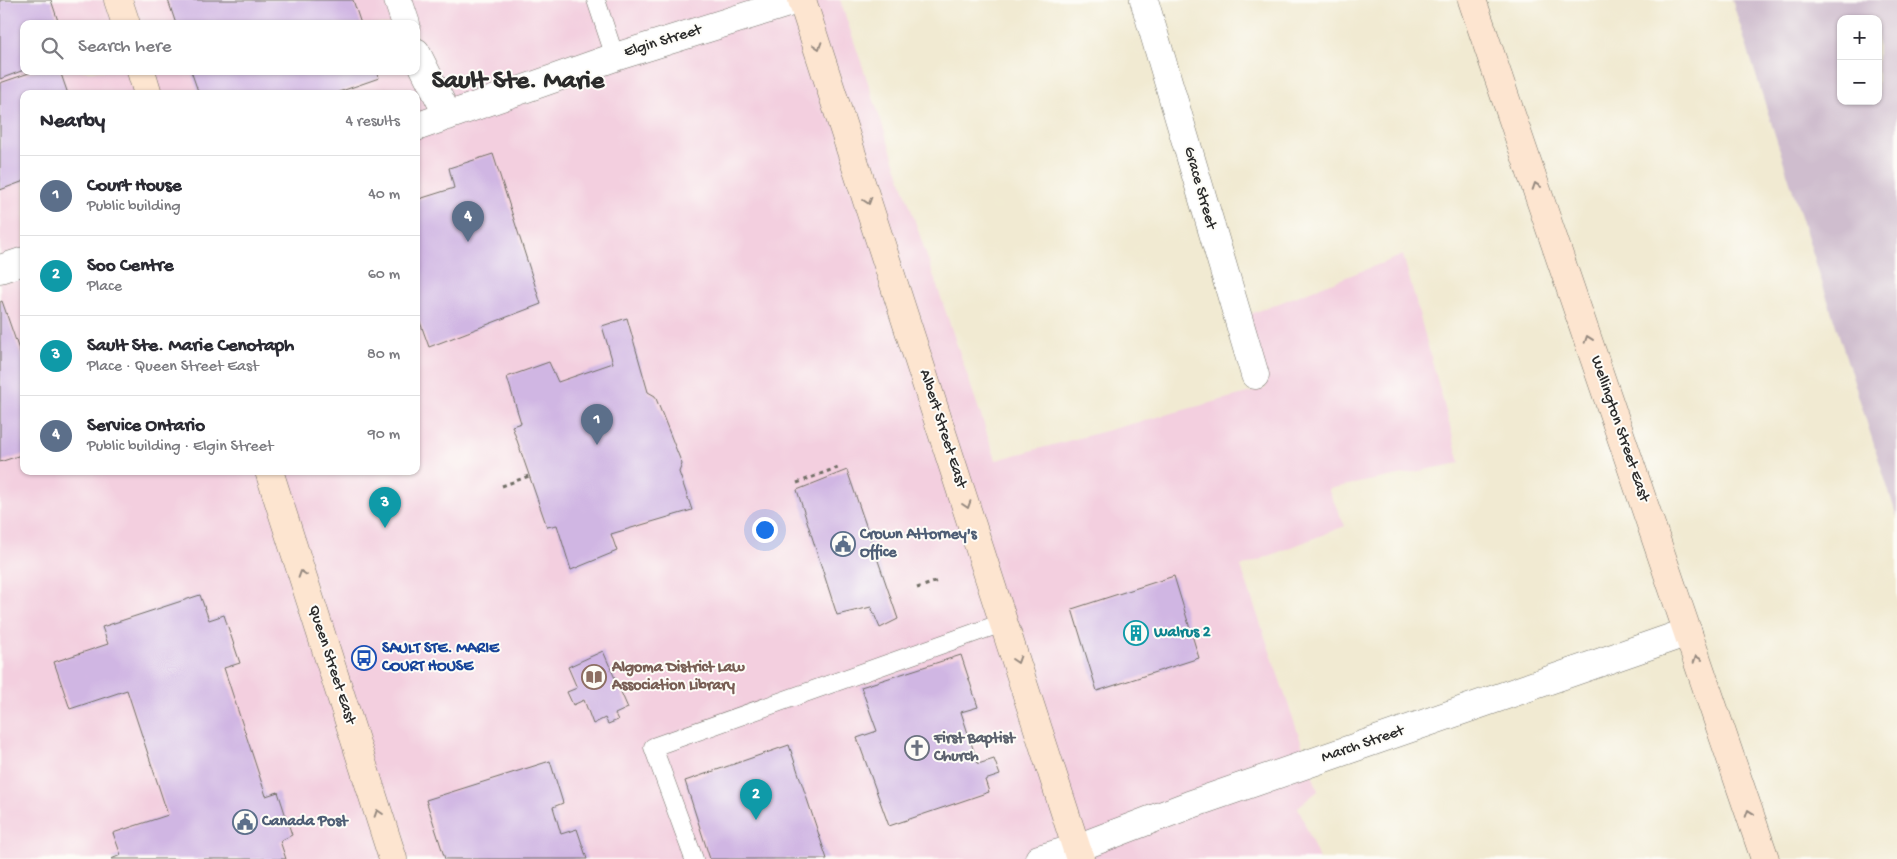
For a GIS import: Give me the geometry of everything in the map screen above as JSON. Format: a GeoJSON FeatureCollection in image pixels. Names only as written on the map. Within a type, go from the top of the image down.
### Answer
{"type":"FeatureCollection","features":[{"type":"Feature","properties":{"kind":"main road"},"geometry":{"type":"LineString","coordinates":[[118,0],[125,20]]}},
{"type":"Feature","properties":{"kind":"main road","name":"Albert Street East"},"geometry":{"type":"LineString","coordinates":[[802,0],[1005,622],[1078,853]]}},
{"type":"Feature","properties":{"kind":"main road","name":"Wellington Street East"},"geometry":{"type":"LineString","coordinates":[[1472,0],[1765,859]]}},
{"type":"Feature","properties":{"kind":"main road"},"geometry":{"type":"LineString","coordinates":[[142,75],[147,90]]}},
{"type":"Feature","properties":{"kind":"main road","name":"Queen Street East"},"geometry":{"type":"LineString","coordinates":[[270,475],[392,859]]}},
{"type":"Feature","properties":{"kind":"street"},"geometry":{"type":"LineString","coordinates":[[398,0],[405,20]]}},
{"type":"Feature","properties":{"kind":"street","name":"Elgin Street"},"geometry":{"type":"LineString","coordinates":[[420,126],[615,57],[798,0]]}},
{"type":"Feature","properties":{"kind":"street","name":"Grace Street"},"geometry":{"type":"LineString","coordinates":[[1144,0],[1255,375]]}},
{"type":"Feature","properties":{"kind":"street"},"geometry":{"type":"LineString","coordinates":[[420,60],[448,116]]}},
{"type":"Feature","properties":{"kind":"street"},"geometry":{"type":"LineString","coordinates":[[0,269],[20,262]]}},
{"type":"Feature","properties":{"kind":"street","name":"March Street"},"geometry":{"type":"LineString","coordinates":[[1039,859],[1078,853],[1189,805],[1688,632]]}},
{"type":"Feature","properties":{"kind":"lane"},"geometry":{"type":"LineString","coordinates":[[596,0],[615,57]]}},
{"type":"Feature","properties":{"kind":"lane"},"geometry":{"type":"LineString","coordinates":[[694,859],[654,747],[1005,622]]}},
{"type":"Feature","properties":{"kind":"path"},"geometry":{"type":"LineString","coordinates":[[798,483],[836,468],[838,474]]}},
{"type":"Feature","properties":{"kind":"path"},"geometry":{"type":"LineString","coordinates":[[502,486],[529,476]]}},
{"type":"Feature","properties":{"kind":"path"},"geometry":{"type":"LineString","coordinates":[[917,588],[938,580]]}},
{"type":"Feature","properties":{"kind":"shaded area"},"geometry":{"type":"Polygon","coordinates":[[[0,0],[840,0],[996,460],[1266,388],[1235,320],[1403,255],[1460,463],[1328,489],[1345,526],[1241,567],[1318,791],[1298,807],[1319,859],[0,859],[0,0]]]}},
{"type":"Feature","properties":{"kind":"shaded area"},"geometry":{"type":"Polygon","coordinates":[[[1732,0],[1897,0],[1897,517],[1732,0]]]}},
{"type":"Feature","properties":{"kind":"building"},"geometry":{"type":"Polygon","coordinates":[[[0,0],[51,0],[58,20],[20,20],[20,72],[0,79],[0,0]]]}},
{"type":"Feature","properties":{"kind":"building"},"geometry":{"type":"Polygon","coordinates":[[[168,0],[353,0],[360,20],[175,20],[168,0]]]}},
{"type":"Feature","properties":{"kind":"building"},"geometry":{"type":"Polygon","coordinates":[[[23,75],[61,75],[67,90],[20,90],[20,182],[0,190],[0,83],[23,75]]]}},
{"type":"Feature","properties":{"kind":"building"},"geometry":{"type":"Polygon","coordinates":[[[192,75],[378,75],[379,78],[344,90],[198,90],[192,75]]]}},
{"type":"Feature","properties":{"kind":"building"},"geometry":{"type":"Polygon","coordinates":[[[493,154],[541,304],[429,347],[420,322],[420,199],[454,188],[449,168],[493,154]]]}},
{"type":"Feature","properties":{"kind":"building"},"geometry":{"type":"Polygon","coordinates":[[[2,301],[20,353],[20,455],[0,462],[0,302],[2,301]]]}},
{"type":"Feature","properties":{"kind":"building"},"geometry":{"type":"Polygon","coordinates":[[[627,318],[648,392],[655,396],[682,464],[679,472],[692,510],[611,534],[617,551],[571,570],[557,525],[547,527],[512,426],[521,423],[507,377],[549,362],[558,382],[613,363],[602,326],[627,318]]]}},
{"type":"Feature","properties":{"kind":"building","name":"Crown Attorney's Office"},"geometry":{"type":"Polygon","coordinates":[[[847,470],[898,619],[880,628],[871,607],[837,615],[797,490],[847,470]]]}},
{"type":"Feature","properties":{"kind":"building","name":"Walrus 2"},"geometry":{"type":"Polygon","coordinates":[[[1174,576],[1199,658],[1097,691],[1072,609],[1174,576]]]}},
{"type":"Feature","properties":{"kind":"building"},"geometry":{"type":"Polygon","coordinates":[[[200,595],[209,620],[224,615],[240,663],[224,668],[266,796],[278,792],[292,835],[280,841],[286,859],[111,859],[121,855],[113,833],[168,815],[127,690],[70,709],[54,662],[108,644],[102,627],[200,595]]]}},
{"type":"Feature","properties":{"kind":"building","name":"Algoma District Law Association Library"},"geometry":{"type":"Polygon","coordinates":[[[603,651],[628,708],[615,714],[618,720],[608,724],[605,718],[593,724],[584,700],[573,705],[567,692],[577,688],[568,667],[603,651]]]}},
{"type":"Feature","properties":{"kind":"building","name":"First Baptist Church"},"geometry":{"type":"Polygon","coordinates":[[[961,655],[978,707],[961,712],[978,764],[994,759],[1000,775],[985,780],[989,792],[889,826],[857,738],[877,731],[861,687],[961,655]]]}},
{"type":"Feature","properties":{"kind":"building"},"geometry":{"type":"Polygon","coordinates":[[[789,745],[827,859],[710,859],[685,781],[789,745]]]}},
{"type":"Feature","properties":{"kind":"building"},"geometry":{"type":"Polygon","coordinates":[[[550,761],[563,803],[553,807],[561,834],[577,829],[587,859],[445,859],[426,800],[550,761]]]}},
{"type":"Feature","properties":{"kind":"place","name":"Service Ontario"},"geometry":{"type":"Point","coordinates":[468,242]}},
{"type":"Feature","properties":{"kind":"place","name":"Court House"},"geometry":{"type":"Point","coordinates":[597,445]}},
{"type":"Feature","properties":{"kind":"place","name":"Sault Ste. Marie Cenotaph"},"geometry":{"type":"Point","coordinates":[385,528]}},
{"type":"Feature","properties":{"kind":"place","name":"Crown Attorney's Office"},"geometry":{"type":"Point","coordinates":[843,544]}},
{"type":"Feature","properties":{"kind":"place","name":"Walrus 2"},"geometry":{"type":"Point","coordinates":[1136,633]}},
{"type":"Feature","properties":{"kind":"place","name":"SAULT STE. MARIE COURT HOUSE"},"geometry":{"type":"Point","coordinates":[364,658]}},
{"type":"Feature","properties":{"kind":"place","name":"Algoma District Law Association Library"},"geometry":{"type":"Point","coordinates":[594,677]}},
{"type":"Feature","properties":{"kind":"place","name":"First Baptist Church"},"geometry":{"type":"Point","coordinates":[917,748]}},
{"type":"Feature","properties":{"kind":"place","name":"Soo Centre"},"geometry":{"type":"Point","coordinates":[756,820]}},
{"type":"Feature","properties":{"kind":"place","name":"Canada Post"},"geometry":{"type":"Point","coordinates":[245,822]}},
{"type":"Feature","properties":{"kind":"district","name":"Sault Ste. Marie"},"geometry":{"type":"Point","coordinates":[518,82]}}]}
